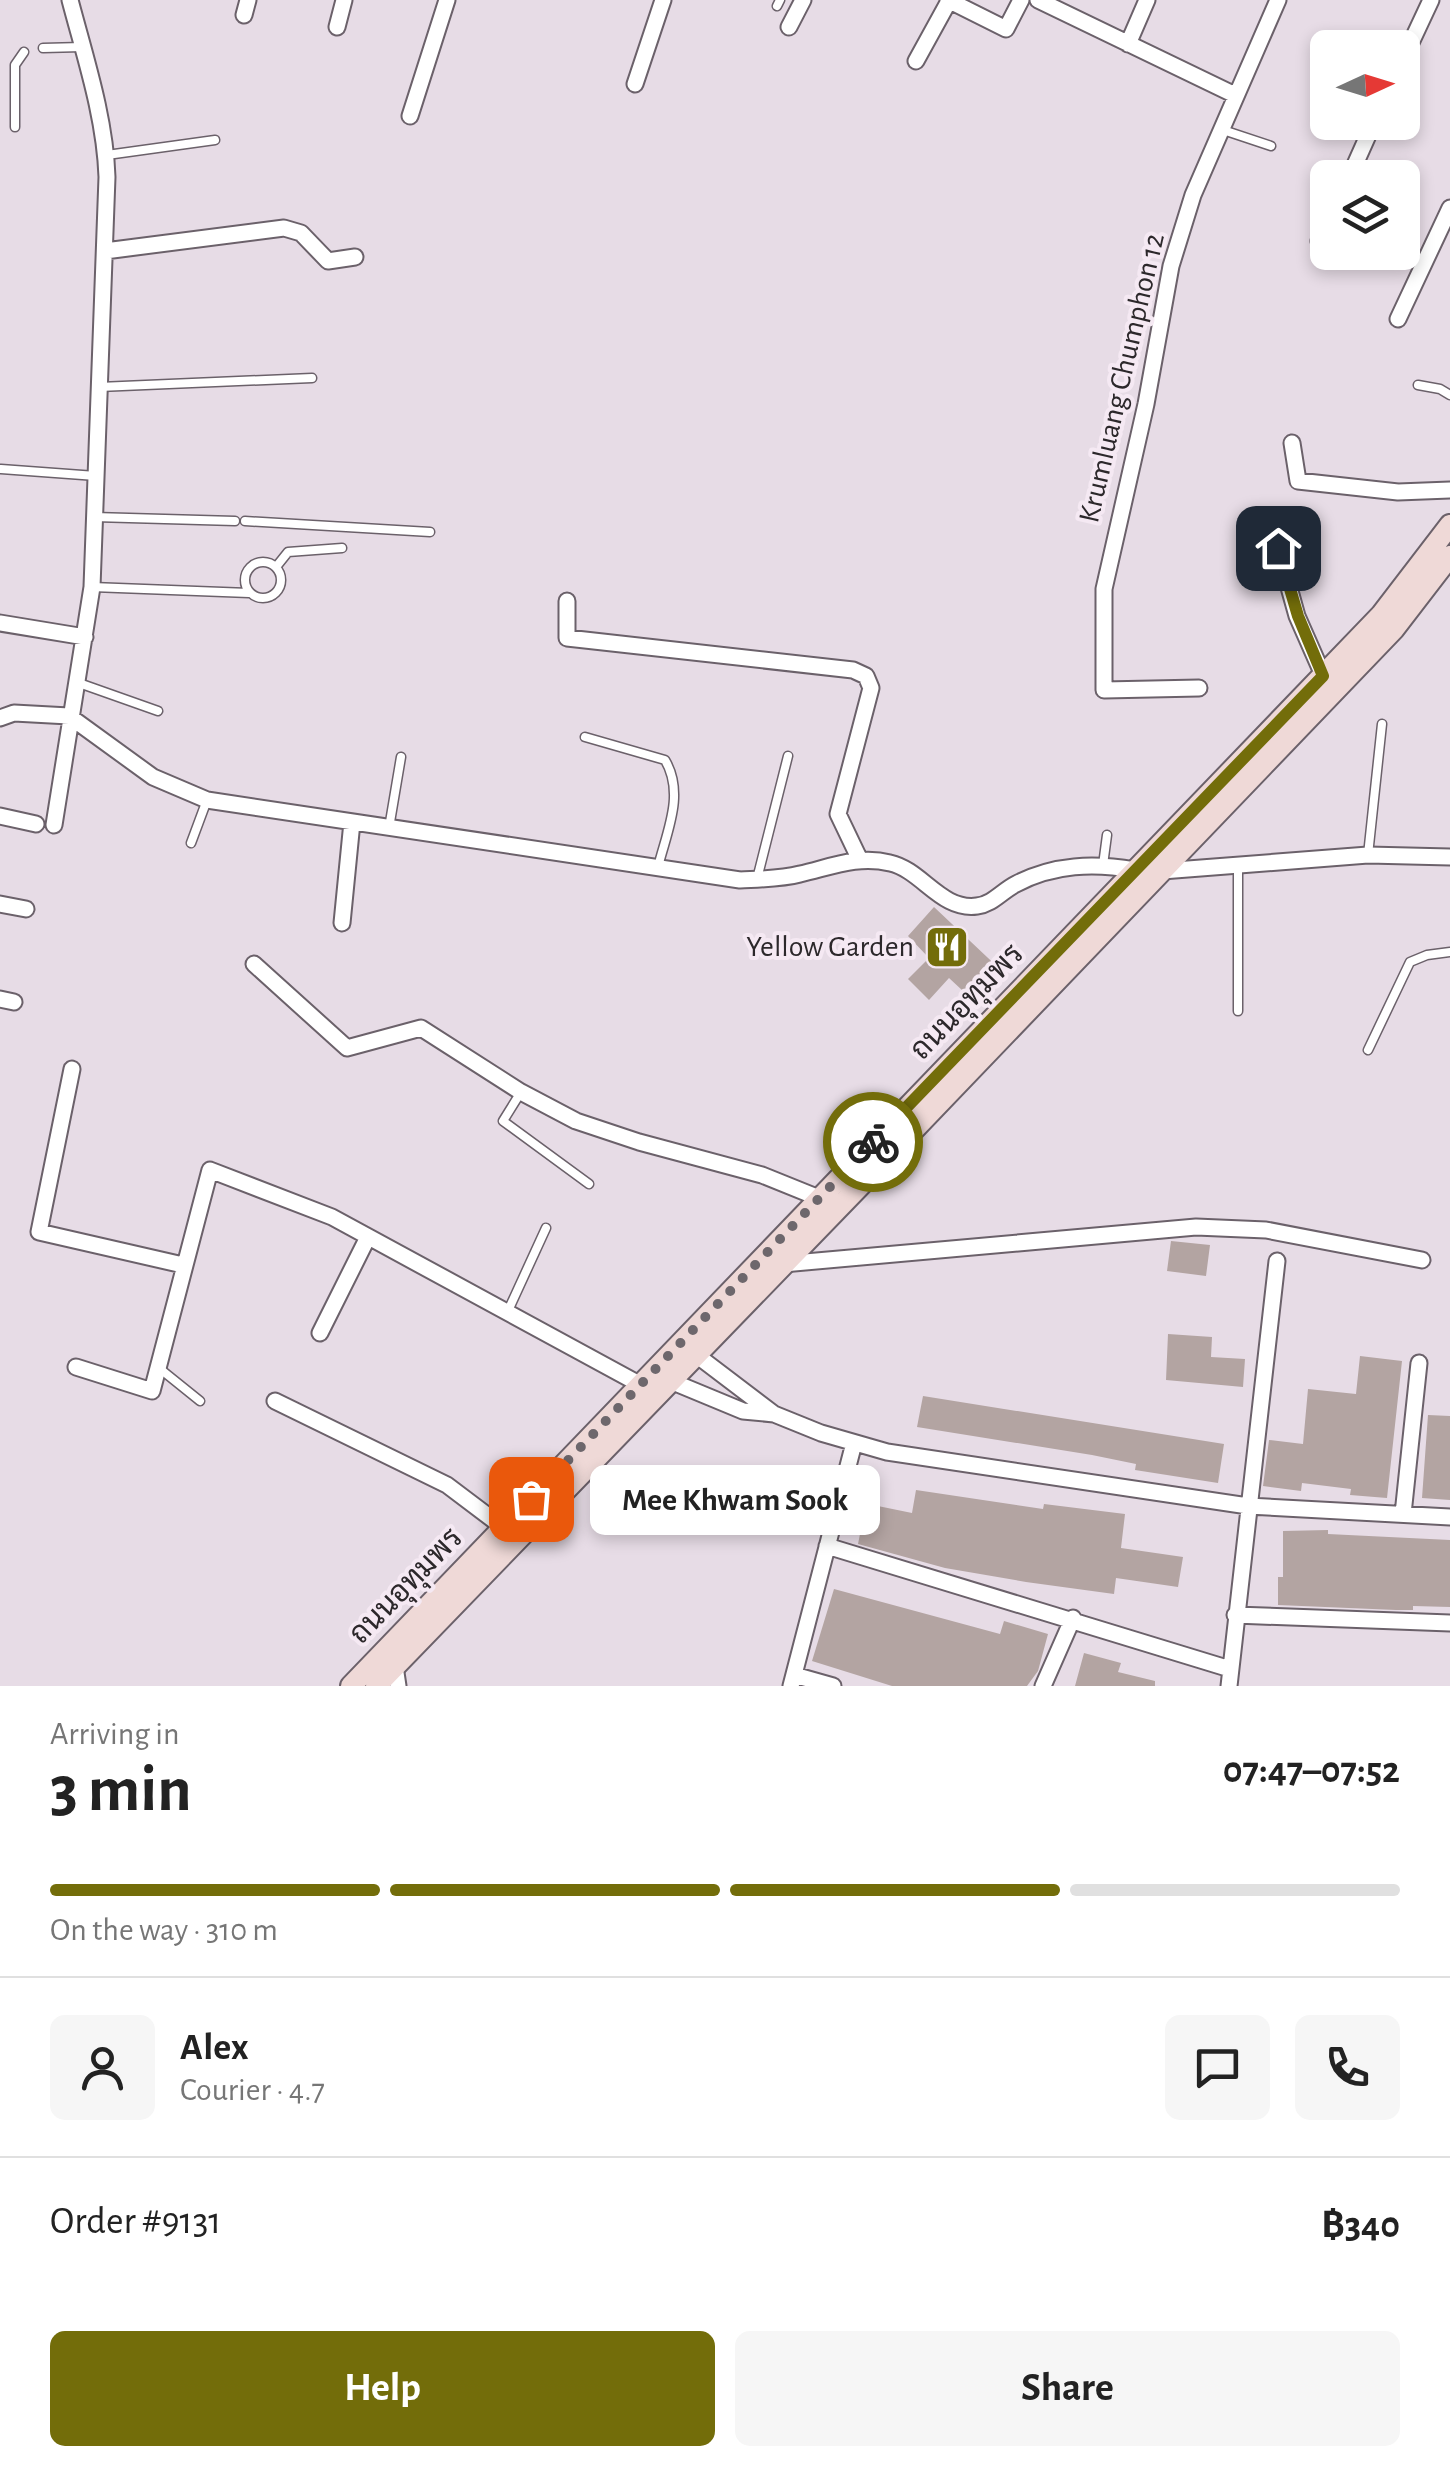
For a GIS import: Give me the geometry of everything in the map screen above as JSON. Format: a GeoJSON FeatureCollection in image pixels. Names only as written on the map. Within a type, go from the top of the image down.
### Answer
{"type":"FeatureCollection","features":[{"type":"Feature","properties":{"kind":"street"},"geometry":{"type":"LineString","coordinates":[[0,816],[45,824],[92,587],[107,155],[70,0]]}},
{"type":"Feature","properties":{"kind":"street"},"geometry":{"type":"LineString","coordinates":[[337,27],[344,0]]}},
{"type":"Feature","properties":{"kind":"street"},"geometry":{"type":"LineString","coordinates":[[410,116],[447,0]]}},
{"type":"Feature","properties":{"kind":"street"},"geometry":{"type":"LineString","coordinates":[[634,84],[663,0]]}},
{"type":"Feature","properties":{"kind":"street"},"geometry":{"type":"LineString","coordinates":[[789,27],[802,0]]}},
{"type":"Feature","properties":{"kind":"street"},"geometry":{"type":"LineString","coordinates":[[916,61],[949,0],[1006,29],[1021,0]]}},
{"type":"Feature","properties":{"kind":"street"},"geometry":{"type":"LineString","coordinates":[[1038,0],[1235,95]]}},
{"type":"Feature","properties":{"kind":"street"},"geometry":{"type":"LineString","coordinates":[[1128,44],[1147,0]]}},
{"type":"Feature","properties":{"kind":"street","name":"Krumluang Chumphon 12"},"geometry":{"type":"LineString","coordinates":[[1198,688],[1104,690],[1104,589],[1146,404],[1171,266],[1192,196],[1278,0]]}},
{"type":"Feature","properties":{"kind":"street"},"geometry":{"type":"LineString","coordinates":[[1417,30],[1431,0]]}},
{"type":"Feature","properties":{"kind":"street"},"geometry":{"type":"LineString","coordinates":[[1398,319],[1450,208]]}},
{"type":"Feature","properties":{"kind":"street"},"geometry":{"type":"LineString","coordinates":[[104,251],[284,228],[301,233],[328,261],[355,257]]}},
{"type":"Feature","properties":{"kind":"street"},"geometry":{"type":"LineString","coordinates":[[1292,443],[1298,481],[1398,492],[1450,490]]}},
{"type":"Feature","properties":{"kind":"street","name":"ถนนอุทุมพร"},"geometry":{"type":"LineString","coordinates":[[351,1686],[1382,615],[1450,524]]}},
{"type":"Feature","properties":{"kind":"street"},"geometry":{"type":"LineString","coordinates":[[1278,548],[1298,616],[1323,676]]}},
{"type":"Feature","properties":{"kind":"street","name":"ถนนอุทุมพร"},"geometry":{"type":"LineString","coordinates":[[376,1686],[396,1676],[783,1264],[1394,628],[1450,556]]}},
{"type":"Feature","properties":{"kind":"street"},"geometry":{"type":"LineString","coordinates":[[567,601],[568,638],[853,670],[866,676],[870,688],[838,814],[860,860]]}},
{"type":"Feature","properties":{"kind":"street"},"geometry":{"type":"LineString","coordinates":[[0,623],[85,637]]}},
{"type":"Feature","properties":{"kind":"street"},"geometry":{"type":"LineString","coordinates":[[0,718],[14,713],[69,716],[153,777],[207,800],[757,879],[798,875],[860,860],[890,862],[941,897],[966,907],[989,904],[1019,882],[1062,868],[1103,864],[1162,871],[1368,855],[1450,858]]}},
{"type":"Feature","properties":{"kind":"street"},"geometry":{"type":"LineString","coordinates":[[342,922],[352,822]]}},
{"type":"Feature","properties":{"kind":"street"},"geometry":{"type":"LineString","coordinates":[[0,904],[26,910]]}},
{"type":"Feature","properties":{"kind":"street"},"geometry":{"type":"LineString","coordinates":[[254,964],[347,1048],[420,1028],[521,1092],[576,1121],[762,1176],[819,1198]]}},
{"type":"Feature","properties":{"kind":"street"},"geometry":{"type":"LineString","coordinates":[[72,1069],[39,1232],[184,1265]]}},
{"type":"Feature","properties":{"kind":"street"},"geometry":{"type":"LineString","coordinates":[[76,1367],[152,1391],[210,1170],[332,1217],[641,1386]]}},
{"type":"Feature","properties":{"kind":"street"},"geometry":{"type":"LineString","coordinates":[[783,1264],[1196,1226],[1266,1230],[1422,1260]]}},
{"type":"Feature","properties":{"kind":"street"},"geometry":{"type":"LineString","coordinates":[[320,1333],[368,1237]]}},
{"type":"Feature","properties":{"kind":"street"},"geometry":{"type":"LineString","coordinates":[[1229,1686],[1277,1261]]}},
{"type":"Feature","properties":{"kind":"street"},"geometry":{"type":"LineString","coordinates":[[698,1356],[774,1414]]}},
{"type":"Feature","properties":{"kind":"street"},"geometry":{"type":"LineString","coordinates":[[1403,1514],[1419,1363]]}},
{"type":"Feature","properties":{"kind":"street"},"geometry":{"type":"LineString","coordinates":[[673,1382],[743,1411],[774,1414],[887,1452],[1248,1506],[1450,1516]]}},
{"type":"Feature","properties":{"kind":"street"},"geometry":{"type":"LineString","coordinates":[[275,1401],[447,1485],[504,1528]]}},
{"type":"Feature","properties":{"kind":"street"},"geometry":{"type":"LineString","coordinates":[[833,1686],[793,1680],[854,1443]]}},
{"type":"Feature","properties":{"kind":"street"},"geometry":{"type":"LineString","coordinates":[[827,1546],[1230,1669]]}},
{"type":"Feature","properties":{"kind":"street"},"geometry":{"type":"LineString","coordinates":[[1235,1615],[1450,1623]]}},
{"type":"Feature","properties":{"kind":"street"},"geometry":{"type":"LineString","coordinates":[[1042,1686],[1073,1618]]}},
{"type":"Feature","properties":{"kind":"lane"},"geometry":{"type":"LineString","coordinates":[[43,48],[82,47]]}},
{"type":"Feature","properties":{"kind":"lane"},"geometry":{"type":"LineString","coordinates":[[15,126],[16,65],[18,56],[24,52]]}},
{"type":"Feature","properties":{"kind":"lane"},"geometry":{"type":"LineString","coordinates":[[1220,130],[1270,146]]}},
{"type":"Feature","properties":{"kind":"lane"},"geometry":{"type":"LineString","coordinates":[[107,155],[215,140]]}},
{"type":"Feature","properties":{"kind":"lane"},"geometry":{"type":"LineString","coordinates":[[99,387],[312,378]]}},
{"type":"Feature","properties":{"kind":"lane"},"geometry":{"type":"LineString","coordinates":[[1418,385],[1450,395]]}},
{"type":"Feature","properties":{"kind":"lane"},"geometry":{"type":"LineString","coordinates":[[2,469],[96,476]]}},
{"type":"Feature","properties":{"kind":"lane"},"geometry":{"type":"LineString","coordinates":[[94,517],[234,521]]}},
{"type":"Feature","properties":{"kind":"lane"},"geometry":{"type":"LineString","coordinates":[[245,521],[430,532]]}},
{"type":"Feature","properties":{"kind":"lane"},"geometry":{"type":"LineString","coordinates":[[276,566],[288,552],[342,548]]}},
{"type":"Feature","properties":{"kind":"lane"},"geometry":{"type":"LineString","coordinates":[[92,587],[249,592],[262,599],[276,594],[282,580],[276,566],[268,562],[250,567],[245,584],[249,592]]}},
{"type":"Feature","properties":{"kind":"lane"},"geometry":{"type":"LineString","coordinates":[[76,682],[158,711]]}},
{"type":"Feature","properties":{"kind":"lane"},"geometry":{"type":"LineString","coordinates":[[1368,855],[1382,724]]}},
{"type":"Feature","properties":{"kind":"lane"},"geometry":{"type":"LineString","coordinates":[[585,737],[665,760],[674,774],[676,798],[658,867]]}},
{"type":"Feature","properties":{"kind":"lane"},"geometry":{"type":"LineString","coordinates":[[757,879],[788,756]]}},
{"type":"Feature","properties":{"kind":"lane"},"geometry":{"type":"LineString","coordinates":[[390,828],[401,757]]}},
{"type":"Feature","properties":{"kind":"lane"},"geometry":{"type":"LineString","coordinates":[[192,842],[207,800]]}},
{"type":"Feature","properties":{"kind":"lane"},"geometry":{"type":"LineString","coordinates":[[1103,864],[1106,835]]}},
{"type":"Feature","properties":{"kind":"lane"},"geometry":{"type":"LineString","coordinates":[[1238,865],[1238,1011]]}},
{"type":"Feature","properties":{"kind":"lane"},"geometry":{"type":"LineString","coordinates":[[1368,1050],[1410,962],[1450,952]]}},
{"type":"Feature","properties":{"kind":"lane"},"geometry":{"type":"LineString","coordinates":[[521,1092],[503,1121],[589,1184]]}},
{"type":"Feature","properties":{"kind":"lane"},"geometry":{"type":"LineString","coordinates":[[508,1313],[546,1228]]}},
{"type":"Feature","properties":{"kind":"lane"},"geometry":{"type":"LineString","coordinates":[[158,1368],[200,1401]]}},
{"type":"Feature","properties":{"kind":"building","name":"Yellow Garden"},"geometry":{"type":"Polygon","coordinates":[[[934,907],[1005,974],[977,1004],[949,978],[929,1000],[908,979],[929,958],[908,936],[934,907]]]}},
{"type":"Feature","properties":{"kind":"building"},"geometry":{"type":"Polygon","coordinates":[[[1171,1241],[1210,1245],[1206,1276],[1167,1271],[1171,1241]]]}},
{"type":"Feature","properties":{"kind":"building"},"geometry":{"type":"Polygon","coordinates":[[[1168,1334],[1212,1337],[1211,1357],[1245,1359],[1243,1387],[1166,1380],[1168,1334]]]}},
{"type":"Feature","properties":{"kind":"building"},"geometry":{"type":"Polygon","coordinates":[[[1360,1356],[1402,1361],[1387,1498],[1350,1495],[1351,1489],[1302,1483],[1301,1491],[1263,1486],[1269,1440],[1303,1444],[1308,1389],[1356,1394],[1360,1356]]]}},
{"type":"Feature","properties":{"kind":"building"},"geometry":{"type":"Polygon","coordinates":[[[923,1396],[1224,1444],[1218,1483],[1135,1470],[1136,1464],[1092,1455],[917,1427],[923,1396]]]}},
{"type":"Feature","properties":{"kind":"building"},"geometry":{"type":"Polygon","coordinates":[[[1428,1415],[1450,1416],[1450,1500],[1422,1498],[1428,1415]]]}},
{"type":"Feature","properties":{"kind":"building"},"geometry":{"type":"Polygon","coordinates":[[[916,1490],[1043,1509],[1044,1504],[1125,1514],[1121,1548],[1183,1557],[1178,1587],[1116,1578],[1114,1594],[945,1568],[858,1544],[863,1519],[870,1520],[873,1505],[912,1513],[916,1490]]]}},
{"type":"Feature","properties":{"kind":"building"},"geometry":{"type":"Polygon","coordinates":[[[1328,1530],[1328,1534],[1450,1540],[1450,1607],[1413,1606],[1413,1610],[1396,1610],[1278,1605],[1278,1577],[1283,1577],[1283,1531],[1328,1530]]]}},
{"type":"Feature","properties":{"kind":"building"},"geometry":{"type":"Polygon","coordinates":[[[834,1589],[1000,1634],[1004,1621],[1048,1634],[1038,1671],[1027,1686],[892,1686],[812,1661],[834,1589]]]}},
{"type":"Feature","properties":{"kind":"building"},"geometry":{"type":"Polygon","coordinates":[[[1084,1653],[1121,1663],[1118,1672],[1155,1681],[1155,1686],[1075,1686],[1084,1653]]]}},
{"type":"Feature","properties":{"kind":"way so far"},"geometry":{"type":"LineString","coordinates":[[531,1499],[873,1142]]}},
{"type":"Feature","properties":{"kind":"place","name":"Yellow Garden"},"geometry":{"type":"Point","coordinates":[947,947]}},
{"type":"Feature","properties":{"kind":"place","name":"Mee Khwam Sook"},"geometry":{"type":"Point","coordinates":[531,1499]}},
{"type":"Feature","properties":{"kind":"route"},"geometry":{"type":"LineString","coordinates":[[873,1142],[1323,676],[1298,616],[1278,548]]}}]}
